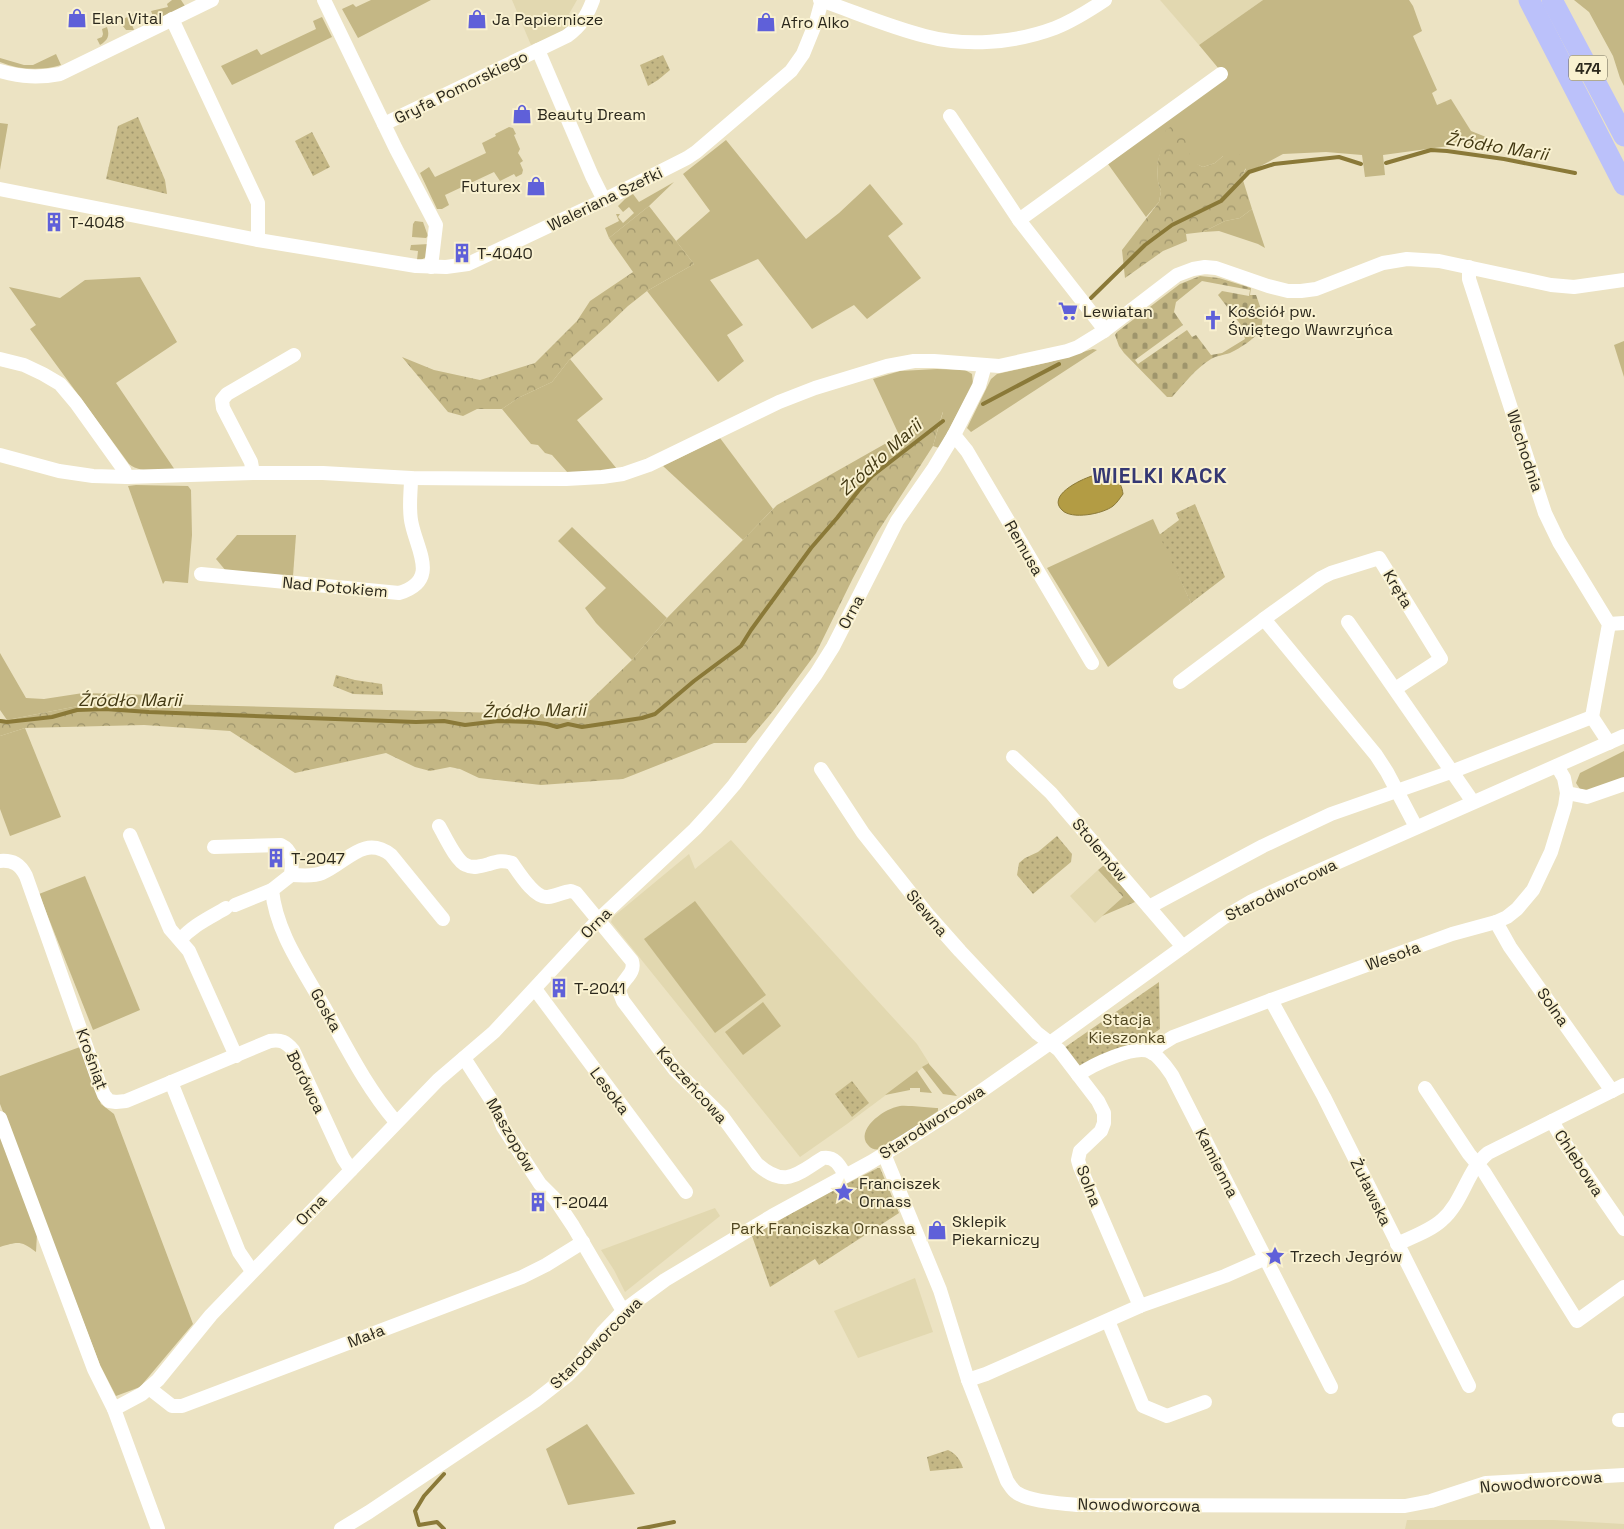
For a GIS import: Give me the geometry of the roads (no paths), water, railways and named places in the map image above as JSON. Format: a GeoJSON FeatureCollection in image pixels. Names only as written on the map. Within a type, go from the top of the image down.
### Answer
{"type":"FeatureCollection","features":[{"type":"Feature","properties":{"kind":"main road","name":"474"},"geometry":{"type":"LineString","coordinates":[[1529,0],[1624,185]]}},
{"type":"Feature","properties":{"kind":"main road","name":"474"},"geometry":{"type":"LineString","coordinates":[[1552,0],[1624,136]]}},
{"type":"Feature","properties":{"kind":"street"},"geometry":{"type":"LineString","coordinates":[[0,71],[18,76],[42,78],[60,74],[212,0]]}},
{"type":"Feature","properties":{"kind":"street","name":"Gryfa Pomorskiego"},"geometry":{"type":"LineString","coordinates":[[324,0],[384,124],[436,225],[431,267]]}},
{"type":"Feature","properties":{"kind":"street","name":"Gryfa Pomorskiego"},"geometry":{"type":"LineString","coordinates":[[384,124],[567,36],[576,30],[587,15],[593,0]]}},
{"type":"Feature","properties":{"kind":"street"},"geometry":{"type":"LineString","coordinates":[[821,0],[926,36],[954,42],[987,42],[1022,37],[1056,28],[1105,0]]}},
{"type":"Feature","properties":{"kind":"street","name":"Waleriana Szefki"},"geometry":{"type":"LineString","coordinates":[[0,189],[258,240],[431,267],[468,264],[604,200],[696,152],[790,71],[803,54],[816,22],[821,0]]}},
{"type":"Feature","properties":{"kind":"street"},"geometry":{"type":"LineString","coordinates":[[172,19],[258,203],[258,240]]}},
{"type":"Feature","properties":{"kind":"street","name":"Gryfa Pomorskiego"},"geometry":{"type":"LineString","coordinates":[[538,50],[604,200]]}},
{"type":"Feature","properties":{"kind":"street"},"geometry":{"type":"LineString","coordinates":[[1020,220],[1221,74]]}},
{"type":"Feature","properties":{"kind":"street"},"geometry":{"type":"LineString","coordinates":[[950,116],[1020,220],[1104,332]]}},
{"type":"Feature","properties":{"kind":"street"},"geometry":{"type":"LineString","coordinates":[[0,455],[59,471],[93,476],[128,478],[253,473],[323,473],[411,478],[566,479],[602,477],[624,474],[655,462],[778,402],[815,388],[887,366],[914,361],[950,361],[999,366],[1067,351],[1087,343],[1104,332],[1177,274],[1193,269],[1216,268],[1288,291],[1316,289],[1394,260],[1419,259],[1563,286],[1624,280]]}},
{"type":"Feature","properties":{"kind":"street","name":"Wschodnia"},"geometry":{"type":"LineString","coordinates":[[1469,267],[1470,279],[1545,513],[1560,542],[1610,624]]}},
{"type":"Feature","properties":{"kind":"street"},"geometry":{"type":"LineString","coordinates":[[253,473],[251,462],[223,408],[222,400],[226,394],[294,355]]}},
{"type":"Feature","properties":{"kind":"street"},"geometry":{"type":"LineString","coordinates":[[0,359],[24,364],[60,384],[82,410],[128,478]]}},
{"type":"Feature","properties":{"kind":"street","name":"Orna"},"geometry":{"type":"LineString","coordinates":[[114,1408],[142,1394],[158,1380],[211,1315],[396,1122],[438,1080],[494,1032],[598,920],[695,829],[734,785],[816,674],[833,647],[898,521],[954,435],[978,386],[985,365]]}},
{"type":"Feature","properties":{"kind":"street","name":"Remusa"},"geometry":{"type":"LineString","coordinates":[[954,435],[967,451],[1092,663]]}},
{"type":"Feature","properties":{"kind":"street","name":"Nad Potokiem"},"geometry":{"type":"LineString","coordinates":[[201,574],[399,593],[410,590],[423,573],[423,559],[412,525],[410,512],[411,478]]}},
{"type":"Feature","properties":{"kind":"street","name":"Kręta"},"geometry":{"type":"LineString","coordinates":[[1180,682],[1321,578],[1379,558],[1441,659],[1394,689]]}},
{"type":"Feature","properties":{"kind":"street"},"geometry":{"type":"LineString","coordinates":[[1264,619],[1376,755],[1388,772],[1416,827]]}},
{"type":"Feature","properties":{"kind":"street"},"geometry":{"type":"LineString","coordinates":[[1348,622],[1473,802]]}},
{"type":"Feature","properties":{"kind":"street"},"geometry":{"type":"LineString","coordinates":[[1609,743],[1592,717],[1610,624],[1624,623]]}},
{"type":"Feature","properties":{"kind":"street"},"geometry":{"type":"LineString","coordinates":[[1149,908],[1271,842],[1331,814],[1451,772],[1592,717]]}},
{"type":"Feature","properties":{"kind":"street","name":"Starodworcowa"},"geometry":{"type":"LineString","coordinates":[[341,1529],[535,1401],[567,1376],[580,1363],[603,1332],[623,1311],[665,1280],[764,1221],[884,1154],[956,1108],[1050,1043],[1223,918],[1252,901],[1624,736]]}},
{"type":"Feature","properties":{"kind":"street","name":"Stolemów"},"geometry":{"type":"LineString","coordinates":[[1013,757],[1051,793],[1183,947]]}},
{"type":"Feature","properties":{"kind":"street"},"geometry":{"type":"LineString","coordinates":[[1557,766],[1564,778],[1567,793],[1587,797],[1624,784]]}},
{"type":"Feature","properties":{"kind":"street","name":"Siewna"},"geometry":{"type":"LineString","coordinates":[[821,769],[863,833],[929,916],[1037,1033],[1050,1043]]}},
{"type":"Feature","properties":{"kind":"street","name":"Wesoła"},"geometry":{"type":"LineString","coordinates":[[1152,1053],[1160,1045],[1173,1037],[1452,934],[1496,922],[1507,917],[1517,909],[1533,890],[1551,852],[1567,793]]}},
{"type":"Feature","properties":{"kind":"street","name":"Kaczeńcowa"},"geometry":{"type":"LineString","coordinates":[[439,826],[460,861],[466,866],[480,866],[500,860],[506,861],[512,863],[534,891],[541,896],[547,898],[571,891],[576,894],[627,954],[633,965],[632,973],[620,986],[619,991],[623,1000],[675,1070],[722,1116],[757,1164],[764,1170],[782,1177],[798,1175],[824,1158],[827,1158],[836,1161],[845,1175]]}},
{"type":"Feature","properties":{"kind":"street"},"geometry":{"type":"LineString","coordinates":[[130,835],[170,929],[189,951],[236,1056]]}},
{"type":"Feature","properties":{"kind":"street"},"geometry":{"type":"LineString","coordinates":[[214,847],[281,845],[290,852],[291,875]]}},
{"type":"Feature","properties":{"kind":"street"},"geometry":{"type":"LineString","coordinates":[[180,940],[198,923],[272,890],[291,875],[321,874],[365,848],[383,849],[391,854],[443,919]]}},
{"type":"Feature","properties":{"kind":"street","name":"Krośniąt"},"geometry":{"type":"LineString","coordinates":[[0,861],[10,860],[17,863],[23,869],[104,1095],[109,1101],[126,1101],[171,1082]]}},
{"type":"Feature","properties":{"kind":"street","name":"Goska"},"geometry":{"type":"LineString","coordinates":[[272,890],[273,907],[284,936],[369,1087],[396,1122]]}},
{"type":"Feature","properties":{"kind":"street","name":"Solna"},"geometry":{"type":"LineString","coordinates":[[1397,1244],[1424,1232],[1442,1220],[1451,1210],[1477,1164],[1488,1153],[1618,1088],[1510,947],[1496,922]]}},
{"type":"Feature","properties":{"kind":"street","name":"Lesoka"},"geometry":{"type":"LineString","coordinates":[[534,989],[686,1192]]}},
{"type":"Feature","properties":{"kind":"street","name":"Żuławska"},"geometry":{"type":"LineString","coordinates":[[1271,1000],[1324,1097],[1469,1386]]}},
{"type":"Feature","properties":{"kind":"street","name":"Borówca"},"geometry":{"type":"LineString","coordinates":[[171,1082],[270,1041],[278,1040],[287,1043],[293,1050],[343,1158],[351,1170]]}},
{"type":"Feature","properties":{"kind":"street"},"geometry":{"type":"LineString","coordinates":[[1050,1043],[1059,1050],[1078,1075],[1119,1055],[1138,1051],[1152,1053]]}},
{"type":"Feature","properties":{"kind":"street","name":"Kamienna"},"geometry":{"type":"LineString","coordinates":[[1152,1053],[1164,1064],[1172,1076],[1331,1387]]}},
{"type":"Feature","properties":{"kind":"street","name":"Maszopów"},"geometry":{"type":"LineString","coordinates":[[464,1058],[495,1106],[503,1127],[540,1184],[555,1199],[583,1242],[623,1311]]}},
{"type":"Feature","properties":{"kind":"street","name":"Solna"},"geometry":{"type":"LineString","coordinates":[[1078,1075],[1098,1101],[1104,1118],[1101,1131],[1080,1151],[1080,1167],[1140,1306]]}},
{"type":"Feature","properties":{"kind":"street"},"geometry":{"type":"LineString","coordinates":[[171,1082],[239,1252],[252,1271]]}},
{"type":"Feature","properties":{"kind":"street"},"geometry":{"type":"LineString","coordinates":[[1426,1088],[1484,1172],[1577,1321],[1624,1287]]}},
{"type":"Feature","properties":{"kind":"street"},"geometry":{"type":"LineString","coordinates":[[0,1118],[94,1369],[114,1408],[158,1529]]}},
{"type":"Feature","properties":{"kind":"street","name":"Chlebowa"},"geometry":{"type":"LineString","coordinates":[[1552,1121],[1564,1142],[1624,1229]]}},
{"type":"Feature","properties":{"kind":"street","name":"Nowodworcowa"},"geometry":{"type":"LineString","coordinates":[[884,1154],[940,1290],[968,1380],[1007,1480],[1012,1489],[1018,1494],[1037,1500],[1076,1505],[1405,1506],[1431,1501],[1486,1483],[1624,1476]]}},
{"type":"Feature","properties":{"kind":"street","name":"Mała"},"geometry":{"type":"LineString","coordinates":[[149,1388],[172,1406],[182,1406],[522,1277],[546,1265],[583,1242]]}},
{"type":"Feature","properties":{"kind":"street"},"geometry":{"type":"LineString","coordinates":[[968,1380],[986,1374],[1140,1306],[1225,1276],[1266,1258]]}},
{"type":"Feature","properties":{"kind":"street"},"geometry":{"type":"LineString","coordinates":[[1108,1321],[1143,1406],[1167,1416],[1205,1402]]}},
{"type":"Feature","properties":{"kind":"waterway","name":"Źródło Marii"},"geometry":{"type":"LineString","coordinates":[[1386,163],[1431,150],[1504,159],[1575,173]]}},
{"type":"Feature","properties":{"kind":"waterway","name":"Źródło Marii"},"geometry":{"type":"LineString","coordinates":[[1091,298],[1145,245],[1172,225],[1221,201],[1249,172],[1274,164],[1339,157],[1361,164]]}},
{"type":"Feature","properties":{"kind":"waterway","name":"Źródło Marii"},"geometry":{"type":"LineString","coordinates":[[983,404],[1059,364]]}},
{"type":"Feature","properties":{"kind":"waterway","name":"Źródło Marii"},"geometry":{"type":"LineString","coordinates":[[0,721],[7,722],[52,717],[77,710],[105,709],[416,722],[444,721],[465,725],[498,721],[530,722],[557,727],[568,724],[582,727],[642,718],[655,714],[694,681],[741,646],[811,548],[859,490],[872,476],[943,421]]}},
{"type":"Feature","properties":{"kind":"waterway"},"geometry":{"type":"LineString","coordinates":[[444,1474],[424,1496],[415,1511],[419,1525],[437,1522],[444,1529]]}},
{"type":"Feature","properties":{"kind":"waterway"},"geometry":{"type":"LineString","coordinates":[[639,1529],[674,1522]]}},
{"type":"Feature","properties":{"kind":"place","name":"Elan Vital"},"geometry":{"type":"Point","coordinates":[77,18]}},
{"type":"Feature","properties":{"kind":"place","name":"Ja Papiernicze"},"geometry":{"type":"Point","coordinates":[477,19]}},
{"type":"Feature","properties":{"kind":"place","name":"Afro Alko"},"geometry":{"type":"Point","coordinates":[766,22]}},
{"type":"Feature","properties":{"kind":"place","name":"Beauty Dream"},"geometry":{"type":"Point","coordinates":[522,114]}},
{"type":"Feature","properties":{"kind":"place","name":"Futurex"},"geometry":{"type":"Point","coordinates":[536,186]}},
{"type":"Feature","properties":{"kind":"place","name":"T-4048"},"geometry":{"type":"Point","coordinates":[54,222]}},
{"type":"Feature","properties":{"kind":"place","name":"T-4040"},"geometry":{"type":"Point","coordinates":[462,253]}},
{"type":"Feature","properties":{"kind":"place","name":"Lewiatan"},"geometry":{"type":"Point","coordinates":[1068,311]}},
{"type":"Feature","properties":{"kind":"place","name":"Kościół pw. Świętego Wawrzyńca"},"geometry":{"type":"Point","coordinates":[1213,320]}},
{"type":"Feature","properties":{"kind":"place","name":"T-2047"},"geometry":{"type":"Point","coordinates":[276,858]}},
{"type":"Feature","properties":{"kind":"place","name":"T-2041"},"geometry":{"type":"Point","coordinates":[559,988]}},
{"type":"Feature","properties":{"kind":"place","name":"Franciszek Ornass"},"geometry":{"type":"Point","coordinates":[844,1192]}},
{"type":"Feature","properties":{"kind":"place","name":"T-2044"},"geometry":{"type":"Point","coordinates":[538,1202]}},
{"type":"Feature","properties":{"kind":"place","name":"Sklepik Piekarniczy"},"geometry":{"type":"Point","coordinates":[937,1230]}},
{"type":"Feature","properties":{"kind":"place","name":"Trzech Jegrów"},"geometry":{"type":"Point","coordinates":[1275,1256]}},
{"type":"Feature","properties":{"kind":"district","name":"WIELKI KACK"},"geometry":{"type":"Point","coordinates":[1160,475]}},
{"type":"Feature","properties":{"kind":"park label","name":"Stacja Kieszonka"},"geometry":{"type":"Point","coordinates":[1127,1028]}},
{"type":"Feature","properties":{"kind":"park label","name":"Park Franciszka Ornassa"},"geometry":{"type":"Point","coordinates":[823,1228]}}]}
